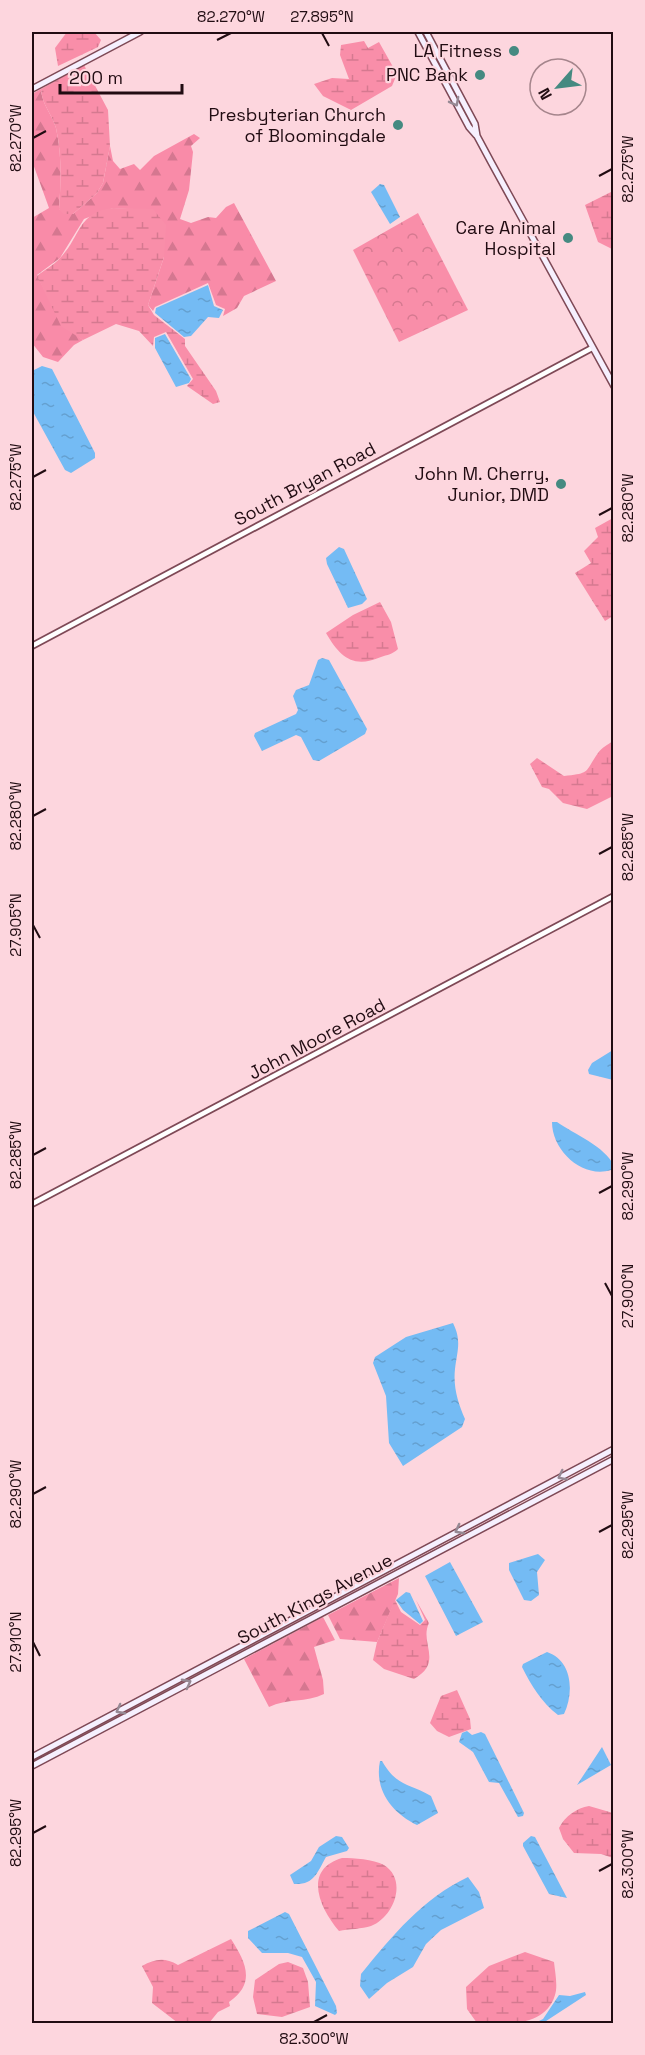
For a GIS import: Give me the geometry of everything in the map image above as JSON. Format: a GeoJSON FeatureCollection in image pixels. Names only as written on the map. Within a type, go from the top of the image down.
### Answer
{"type":"FeatureCollection","features":[{"type":"Feature","properties":{"kind":"main road"},"geometry":{"type":"LineString","coordinates":[[32,89],[140,32]]}},
{"type":"Feature","properties":{"kind":"main road"},"geometry":{"type":"LineString","coordinates":[[418,32],[469,128],[477,136],[614,386]]}},
{"type":"Feature","properties":{"kind":"main road"},"geometry":{"type":"LineString","coordinates":[[426,32],[475,124],[477,136]]}},
{"type":"Feature","properties":{"kind":"main road","name":"South Kings Avenue"},"geometry":{"type":"LineString","coordinates":[[32,1757],[614,1449]]}},
{"type":"Feature","properties":{"kind":"main road","name":"South Kings Avenue"},"geometry":{"type":"LineString","coordinates":[[32,1766],[614,1459]]}},
{"type":"Feature","properties":{"kind":"main road"},"geometry":{"type":"LineString","coordinates":[[212,1662],[215,1668]]}},
{"type":"Feature","properties":{"kind":"street","name":"South Bryan Road"},"geometry":{"type":"LineString","coordinates":[[32,646],[592,348]]}},
{"type":"Feature","properties":{"kind":"street","name":"John Moore Road"},"geometry":{"type":"LineString","coordinates":[[32,1204],[614,896]]}},
{"type":"Feature","properties":{"kind":"green space"},"geometry":{"type":"Polygon","coordinates":[[[67,32],[94,32],[101,40],[98,47],[58,66],[55,48],[67,32]]]}},
{"type":"Feature","properties":{"kind":"green space"},"geometry":{"type":"Polygon","coordinates":[[[364,41],[368,48],[379,42],[397,74],[392,86],[351,110],[323,96],[314,84],[332,78],[349,79],[340,55],[341,45],[364,41]]]}},
{"type":"Feature","properties":{"kind":"green space"},"geometry":{"type":"Polygon","coordinates":[[[84,65],[108,110],[110,146],[103,183],[97,193],[73,214],[64,214],[59,209],[58,138],[41,89],[84,65]]]}},
{"type":"Feature","properties":{"kind":"green space"},"geometry":{"type":"Polygon","coordinates":[[[41,89],[58,138],[59,209],[73,214],[97,193],[103,183],[110,146],[113,161],[120,169],[134,164],[140,170],[154,156],[194,134],[200,138],[191,146],[193,152],[189,190],[180,219],[191,223],[208,217],[216,218],[226,207],[234,203],[276,281],[244,296],[237,308],[223,316],[225,309],[216,305],[208,283],[155,307],[153,311],[148,305],[164,257],[128,209],[113,208],[84,219],[60,258],[37,275],[63,319],[83,340],[74,345],[58,362],[43,357],[32,343],[32,218],[49,208],[32,161],[32,94],[41,89]]]}},
{"type":"Feature","properties":{"kind":"green space"},"geometry":{"type":"Polygon","coordinates":[[[613,191],[614,248],[612,249],[598,242],[585,205],[613,191]]]}},
{"type":"Feature","properties":{"kind":"green space"},"geometry":{"type":"Polygon","coordinates":[[[153,209],[166,225],[164,257],[148,305],[154,315],[185,339],[185,346],[216,391],[220,402],[213,404],[187,386],[193,379],[166,332],[154,337],[153,346],[139,331],[116,324],[83,340],[61,326],[37,276],[55,263],[67,250],[86,220],[101,210],[153,209]]]}},
{"type":"Feature","properties":{"kind":"green space"},"geometry":{"type":"Polygon","coordinates":[[[418,213],[468,310],[399,342],[353,250],[418,213]]]}},
{"type":"Feature","properties":{"kind":"green space"},"geometry":{"type":"Polygon","coordinates":[[[613,518],[613,616],[605,621],[575,573],[591,563],[584,551],[598,537],[595,528],[613,518]]]}},
{"type":"Feature","properties":{"kind":"green space"},"geometry":{"type":"Polygon","coordinates":[[[380,602],[391,622],[398,649],[390,654],[363,662],[348,658],[337,649],[326,633],[353,615],[380,602]]]}},
{"type":"Feature","properties":{"kind":"green space"},"geometry":{"type":"Polygon","coordinates":[[[613,741],[613,796],[587,809],[563,803],[549,789],[542,787],[530,764],[537,758],[564,776],[583,773],[599,751],[613,741]]]}},
{"type":"Feature","properties":{"kind":"green space"},"geometry":{"type":"Polygon","coordinates":[[[399,1578],[398,1594],[377,1642],[340,1639],[328,1615],[399,1578]]]}},
{"type":"Feature","properties":{"kind":"green space"},"geometry":{"type":"Polygon","coordinates":[[[396,1597],[395,1600],[401,1612],[420,1625],[425,1620],[416,1600],[429,1623],[427,1630],[428,1666],[414,1679],[384,1669],[373,1660],[377,1642],[396,1597]]]}},
{"type":"Feature","properties":{"kind":"green space"},"geometry":{"type":"Polygon","coordinates":[[[323,1617],[335,1640],[314,1647],[323,1680],[324,1694],[269,1707],[244,1659],[323,1617]]]}},
{"type":"Feature","properties":{"kind":"green space"},"geometry":{"type":"Polygon","coordinates":[[[457,1690],[470,1719],[471,1729],[449,1737],[437,1731],[430,1723],[441,1696],[457,1690]]]}},
{"type":"Feature","properties":{"kind":"green space"},"geometry":{"type":"Polygon","coordinates":[[[589,1806],[613,1813],[613,1858],[601,1854],[574,1853],[563,1839],[559,1828],[568,1816],[589,1806]]]}},
{"type":"Feature","properties":{"kind":"green space"},"geometry":{"type":"Polygon","coordinates":[[[342,1858],[380,1863],[391,1872],[395,1880],[395,1898],[392,1907],[386,1915],[371,1926],[339,1931],[321,1901],[318,1881],[322,1871],[342,1858]]]}},
{"type":"Feature","properties":{"kind":"green space"},"geometry":{"type":"Polygon","coordinates":[[[231,1939],[241,1955],[246,1980],[238,1995],[229,2002],[230,2006],[218,2012],[209,2023],[178,2023],[152,2003],[153,1987],[142,1966],[160,1960],[178,1965],[231,1939]]]}},
{"type":"Feature","properties":{"kind":"green space"},"geometry":{"type":"Polygon","coordinates":[[[525,1952],[554,1962],[556,1987],[550,2006],[533,2019],[522,2022],[477,2023],[467,2009],[466,1987],[489,1966],[525,1952]]]}},
{"type":"Feature","properties":{"kind":"green space"},"geometry":{"type":"Polygon","coordinates":[[[288,1962],[303,1968],[308,1982],[310,2007],[282,2017],[257,2014],[253,1997],[255,1980],[279,1964],[288,1962]]]}},
{"type":"Feature","properties":{"kind":"water"},"geometry":{"type":"Polygon","coordinates":[[[380,184],[384,185],[400,217],[390,224],[371,192],[380,184]]]}},
{"type":"Feature","properties":{"kind":"water"},"geometry":{"type":"Polygon","coordinates":[[[208,285],[214,306],[223,310],[219,318],[208,317],[191,336],[184,337],[155,313],[156,308],[208,285]]]}},
{"type":"Feature","properties":{"kind":"water"},"geometry":{"type":"Polygon","coordinates":[[[165,334],[191,379],[189,383],[176,387],[155,348],[155,338],[165,334]]]}},
{"type":"Feature","properties":{"kind":"water"},"geometry":{"type":"Polygon","coordinates":[[[42,366],[52,369],[95,453],[95,458],[71,473],[65,470],[32,410],[32,371],[42,366]]]}},
{"type":"Feature","properties":{"kind":"water"},"geometry":{"type":"Polygon","coordinates":[[[339,547],[344,549],[367,599],[362,604],[348,608],[326,558],[339,547]]]}},
{"type":"Feature","properties":{"kind":"water"},"geometry":{"type":"Polygon","coordinates":[[[322,658],[329,660],[367,729],[365,734],[319,761],[313,760],[301,737],[296,735],[262,751],[254,736],[255,733],[296,714],[298,710],[293,696],[296,690],[309,685],[318,660],[322,658]]]}},
{"type":"Feature","properties":{"kind":"water"},"geometry":{"type":"Polygon","coordinates":[[[613,1050],[613,1080],[589,1074],[588,1070],[592,1063],[613,1050]]]}},
{"type":"Feature","properties":{"kind":"water"},"geometry":{"type":"Polygon","coordinates":[[[552,1122],[557,1122],[604,1152],[614,1166],[611,1170],[600,1172],[590,1170],[571,1160],[557,1143],[552,1122]]]}},
{"type":"Feature","properties":{"kind":"water"},"geometry":{"type":"Polygon","coordinates":[[[453,1323],[458,1341],[455,1389],[465,1419],[462,1427],[403,1466],[389,1443],[386,1396],[373,1363],[375,1357],[406,1337],[453,1323]]]}},
{"type":"Feature","properties":{"kind":"water"},"geometry":{"type":"Polygon","coordinates":[[[538,1554],[545,1560],[537,1572],[539,1595],[531,1601],[524,1600],[509,1570],[509,1563],[538,1554]]]}},
{"type":"Feature","properties":{"kind":"water"},"geometry":{"type":"Polygon","coordinates":[[[450,1562],[483,1622],[456,1636],[425,1576],[450,1562]]]}},
{"type":"Feature","properties":{"kind":"water"},"geometry":{"type":"Polygon","coordinates":[[[406,1592],[410,1593],[423,1621],[420,1624],[403,1610],[396,1600],[406,1592]]]}},
{"type":"Feature","properties":{"kind":"water"},"geometry":{"type":"Polygon","coordinates":[[[547,1652],[556,1656],[562,1663],[569,1678],[569,1697],[564,1714],[558,1715],[547,1705],[533,1687],[522,1667],[523,1664],[547,1652]]]}},
{"type":"Feature","properties":{"kind":"water"},"geometry":{"type":"Polygon","coordinates":[[[467,1731],[472,1735],[481,1732],[485,1734],[524,1813],[523,1816],[518,1817],[499,1783],[489,1782],[473,1752],[459,1742],[462,1733],[467,1731]]]}},
{"type":"Feature","properties":{"kind":"water"},"geometry":{"type":"Polygon","coordinates":[[[602,1747],[611,1765],[577,1785],[602,1747]]]}},
{"type":"Feature","properties":{"kind":"water"},"geometry":{"type":"Polygon","coordinates":[[[380,1761],[398,1780],[431,1796],[438,1813],[417,1825],[400,1814],[382,1791],[379,1772],[380,1761]]]}},
{"type":"Feature","properties":{"kind":"water"},"geometry":{"type":"Polygon","coordinates":[[[336,1836],[342,1837],[349,1848],[347,1851],[326,1857],[311,1880],[294,1884],[290,1875],[311,1861],[319,1847],[336,1836]]]}},
{"type":"Feature","properties":{"kind":"water"},"geometry":{"type":"Polygon","coordinates":[[[531,1836],[535,1837],[567,1898],[549,1894],[523,1846],[523,1843],[531,1836]]]}},
{"type":"Feature","properties":{"kind":"water"},"geometry":{"type":"Polygon","coordinates":[[[468,1877],[479,1892],[484,1908],[441,1930],[426,1944],[413,1967],[387,1983],[369,1999],[360,1986],[361,1974],[409,1919],[437,1896],[468,1877]]]}},
{"type":"Feature","properties":{"kind":"water"},"geometry":{"type":"Polygon","coordinates":[[[285,1912],[289,1914],[336,2006],[335,2015],[315,2006],[316,1982],[302,1957],[288,1953],[262,1953],[248,1938],[248,1931],[285,1912]]]}},
{"type":"Feature","properties":{"kind":"water"},"geometry":{"type":"Polygon","coordinates":[[[585,1992],[586,1995],[543,2023],[535,2023],[543,2019],[559,1995],[570,1996],[585,1992]]]}},
{"type":"Feature","properties":{"kind":"place","name":"LA Fitness"},"geometry":{"type":"Point","coordinates":[514,51]}},
{"type":"Feature","properties":{"kind":"place","name":"PNC Bank"},"geometry":{"type":"Point","coordinates":[480,75]}},
{"type":"Feature","properties":{"kind":"place","name":"Presbyterian Church of Bloomingdale"},"geometry":{"type":"Point","coordinates":[398,125]}},
{"type":"Feature","properties":{"kind":"place","name":"Care Animal Hospital"},"geometry":{"type":"Point","coordinates":[568,238]}},
{"type":"Feature","properties":{"kind":"place","name":"John M. Cherry, Junior, DMD"},"geometry":{"type":"Point","coordinates":[561,484]}}]}
